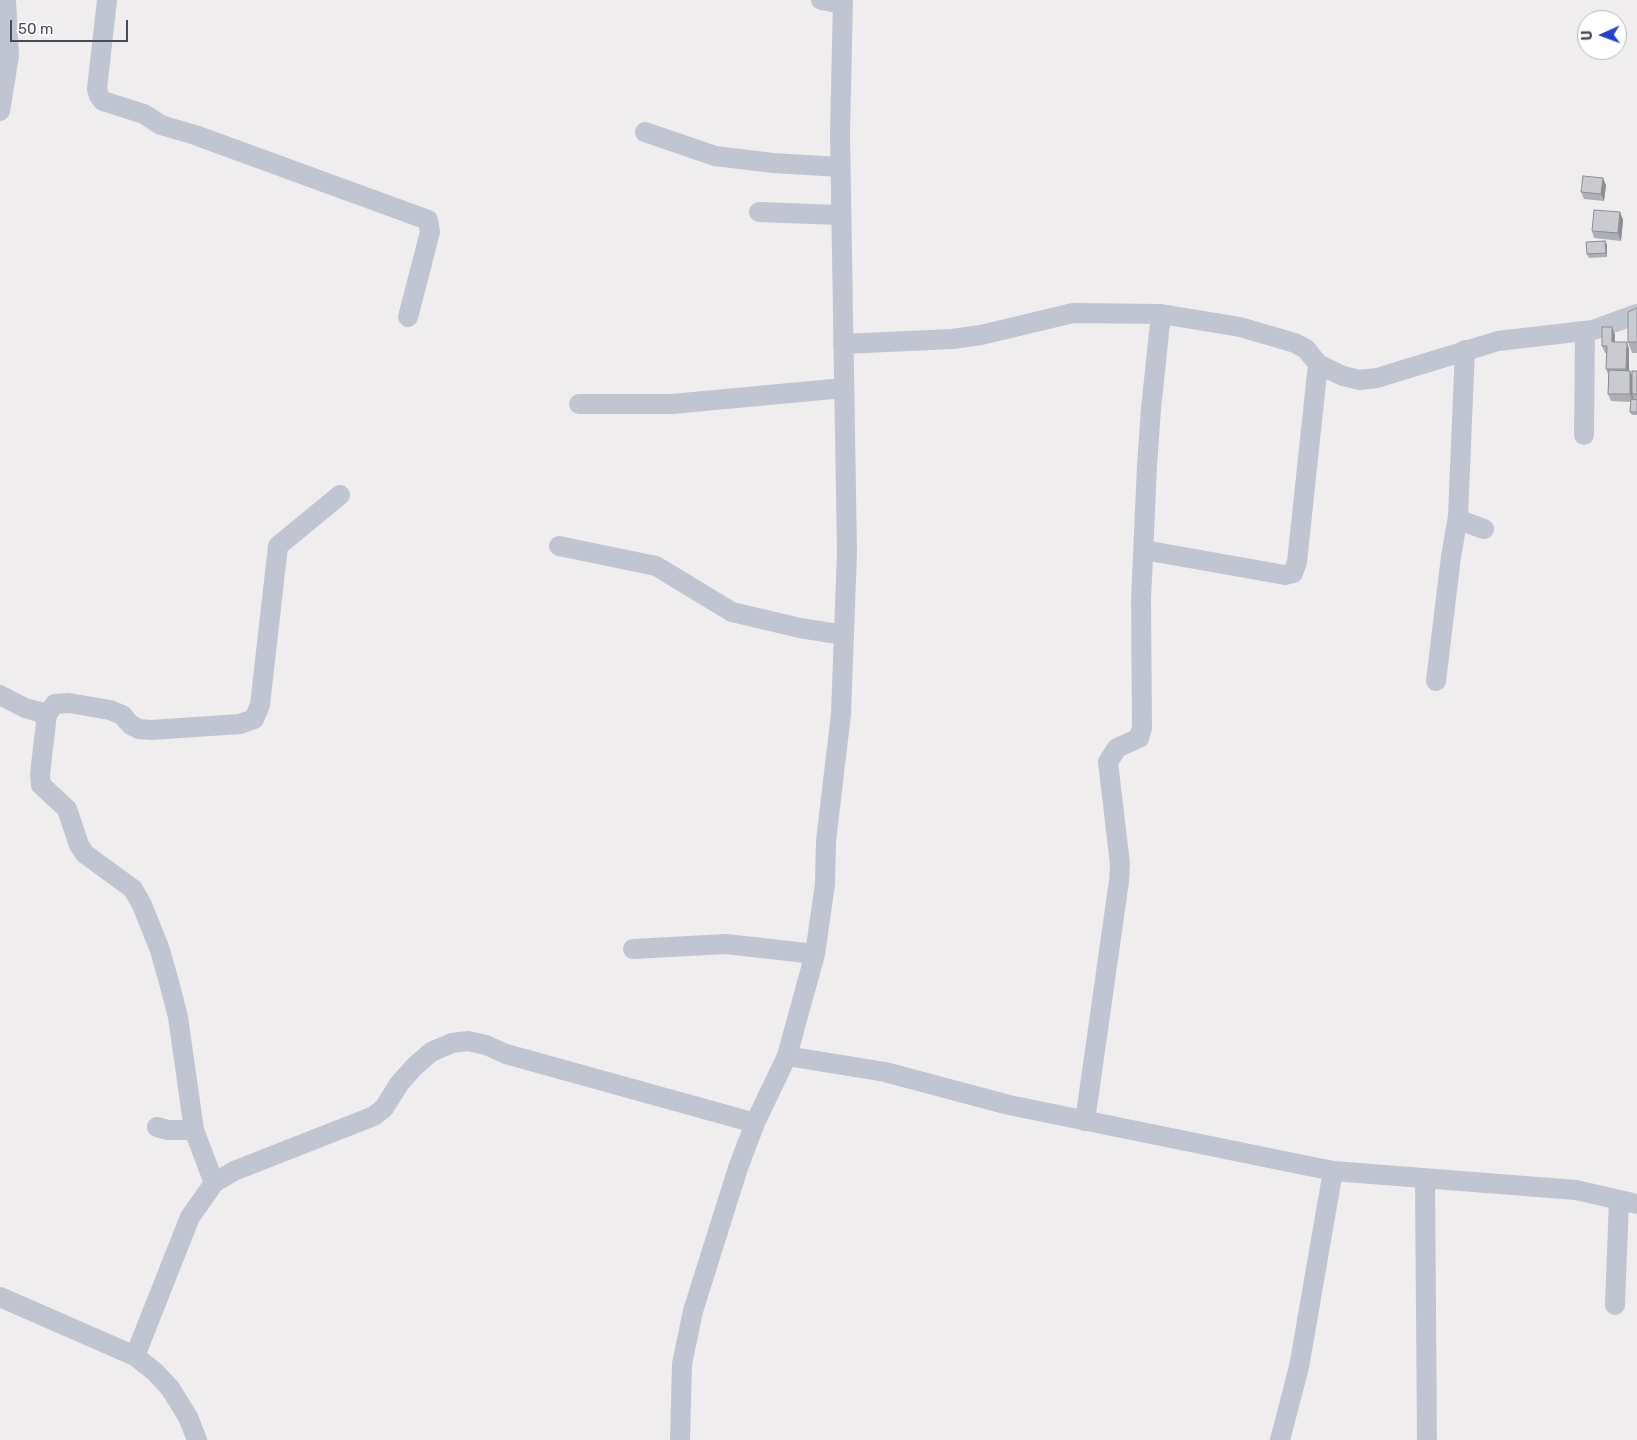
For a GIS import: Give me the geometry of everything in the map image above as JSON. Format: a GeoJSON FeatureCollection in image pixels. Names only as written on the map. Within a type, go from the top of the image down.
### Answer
{"type":"FeatureCollection","features":[{"type":"Feature","properties":{"kind":"street"},"geometry":{"type":"LineString","coordinates":[[0,111],[9,56],[6,0]]}},
{"type":"Feature","properties":{"kind":"street"},"geometry":{"type":"LineString","coordinates":[[107,0],[98,89],[99,96],[103,101],[144,114],[161,125],[428,220],[430,232],[408,317]]}},
{"type":"Feature","properties":{"kind":"street"},"geometry":{"type":"LineString","coordinates":[[680,1440],[682,1364],[693,1311],[738,1168],[755,1123],[787,1056],[815,954],[826,884],[826,841],[838,751],[847,552],[840,215],[843,2],[821,0]]}},
{"type":"Feature","properties":{"kind":"street"},"geometry":{"type":"LineString","coordinates":[[645,132],[714,156],[773,163],[840,167]]}},
{"type":"Feature","properties":{"kind":"street"},"geometry":{"type":"LineString","coordinates":[[759,212],[840,215]]}},
{"type":"Feature","properties":{"kind":"street"},"geometry":{"type":"LineString","coordinates":[[842,344],[952,339],[981,335],[1073,313],[1161,314],[1240,327],[1295,342],[1306,349],[1318,364],[1343,376],[1360,380],[1377,378],[1465,350],[1513,338],[1585,331],[1608,326],[1637,314]]}},
{"type":"Feature","properties":{"kind":"street"},"geometry":{"type":"LineString","coordinates":[[1085,1121],[1119,881],[1120,864],[1108,762],[1117,748],[1139,738],[1142,727],[1140,653],[1144,550],[1151,409],[1161,314]]}},
{"type":"Feature","properties":{"kind":"street"},"geometry":{"type":"LineString","coordinates":[[1584,435],[1585,331]]}},
{"type":"Feature","properties":{"kind":"street"},"geometry":{"type":"LineString","coordinates":[[1436,680],[1458,516],[1465,350]]}},
{"type":"Feature","properties":{"kind":"street"},"geometry":{"type":"LineString","coordinates":[[1144,550],[1285,575],[1293,573],[1297,562],[1318,364]]}},
{"type":"Feature","properties":{"kind":"street"},"geometry":{"type":"LineString","coordinates":[[579,404],[672,404],[844,388]]}},
{"type":"Feature","properties":{"kind":"street"},"geometry":{"type":"LineString","coordinates":[[214,1183],[194,1130],[178,1017],[160,950],[142,905],[133,889],[85,854],[79,845],[67,809],[41,785],[40,774],[47,714],[55,704],[69,703],[110,710],[122,715],[131,725],[139,729],[151,730],[240,724],[254,719],[260,706],[278,546],[340,495]]}},
{"type":"Feature","properties":{"kind":"street"},"geometry":{"type":"LineString","coordinates":[[1458,516],[1462,521],[1484,529]]}},
{"type":"Feature","properties":{"kind":"street"},"geometry":{"type":"LineString","coordinates":[[559,546],[656,566],[732,612],[844,635]]}},
{"type":"Feature","properties":{"kind":"street"},"geometry":{"type":"LineString","coordinates":[[0,695],[25,708],[47,714]]}},
{"type":"Feature","properties":{"kind":"street"},"geometry":{"type":"LineString","coordinates":[[633,949],[747,944],[815,954]]}},
{"type":"Feature","properties":{"kind":"street"},"geometry":{"type":"LineString","coordinates":[[135,1356],[190,1217],[214,1183],[234,1172],[374,1116],[384,1108],[399,1084],[431,1052],[452,1043],[468,1041],[506,1054],[755,1123]]}},
{"type":"Feature","properties":{"kind":"street"},"geometry":{"type":"LineString","coordinates":[[787,1056],[885,1072],[1009,1105],[1333,1171],[1576,1190],[1628,1202],[1616,1305]]}},
{"type":"Feature","properties":{"kind":"street"},"geometry":{"type":"LineString","coordinates":[[157,1127],[168,1130],[194,1130]]}},
{"type":"Feature","properties":{"kind":"street"},"geometry":{"type":"LineString","coordinates":[[1280,1440],[1299,1367],[1333,1171]]}},
{"type":"Feature","properties":{"kind":"street"},"geometry":{"type":"LineString","coordinates":[[1425,1179],[1427,1440]]}},
{"type":"Feature","properties":{"kind":"street"},"geometry":{"type":"LineString","coordinates":[[0,1297],[135,1356],[155,1372],[170,1388],[188,1416],[197,1440]]}},
{"type":"Feature","properties":{"kind":"building"},"geometry":{"type":"Polygon","coordinates":[[[1583,176],[1603,178],[1601,194],[1581,192],[1583,176]]]}},
{"type":"Feature","properties":{"kind":"building"},"geometry":{"type":"Polygon","coordinates":[[[1594,210],[1620,212],[1618,233],[1592,231],[1594,210]]]}},
{"type":"Feature","properties":{"kind":"building"},"geometry":{"type":"Polygon","coordinates":[[[1605,241],[1606,253],[1587,254],[1586,242],[1605,241]]]}},
{"type":"Feature","properties":{"kind":"building"},"geometry":{"type":"Polygon","coordinates":[[[1637,308],[1637,342],[1628,342],[1628,312],[1637,308]]]}},
{"type":"Feature","properties":{"kind":"building"},"geometry":{"type":"Polygon","coordinates":[[[1602,327],[1612,327],[1612,342],[1627,342],[1626,369],[1606,369],[1607,346],[1602,346],[1602,327]]]}},
{"type":"Feature","properties":{"kind":"building"},"geometry":{"type":"Polygon","coordinates":[[[1609,370],[1630,371],[1630,394],[1608,394],[1609,370]]]}},
{"type":"Feature","properties":{"kind":"building"},"geometry":{"type":"Polygon","coordinates":[[[1632,371],[1637,371],[1637,394],[1632,394],[1632,371]]]}},
{"type":"Feature","properties":{"kind":"building"},"geometry":{"type":"Polygon","coordinates":[[[1631,399],[1637,400],[1637,412],[1630,412],[1631,399]]]}}]}
